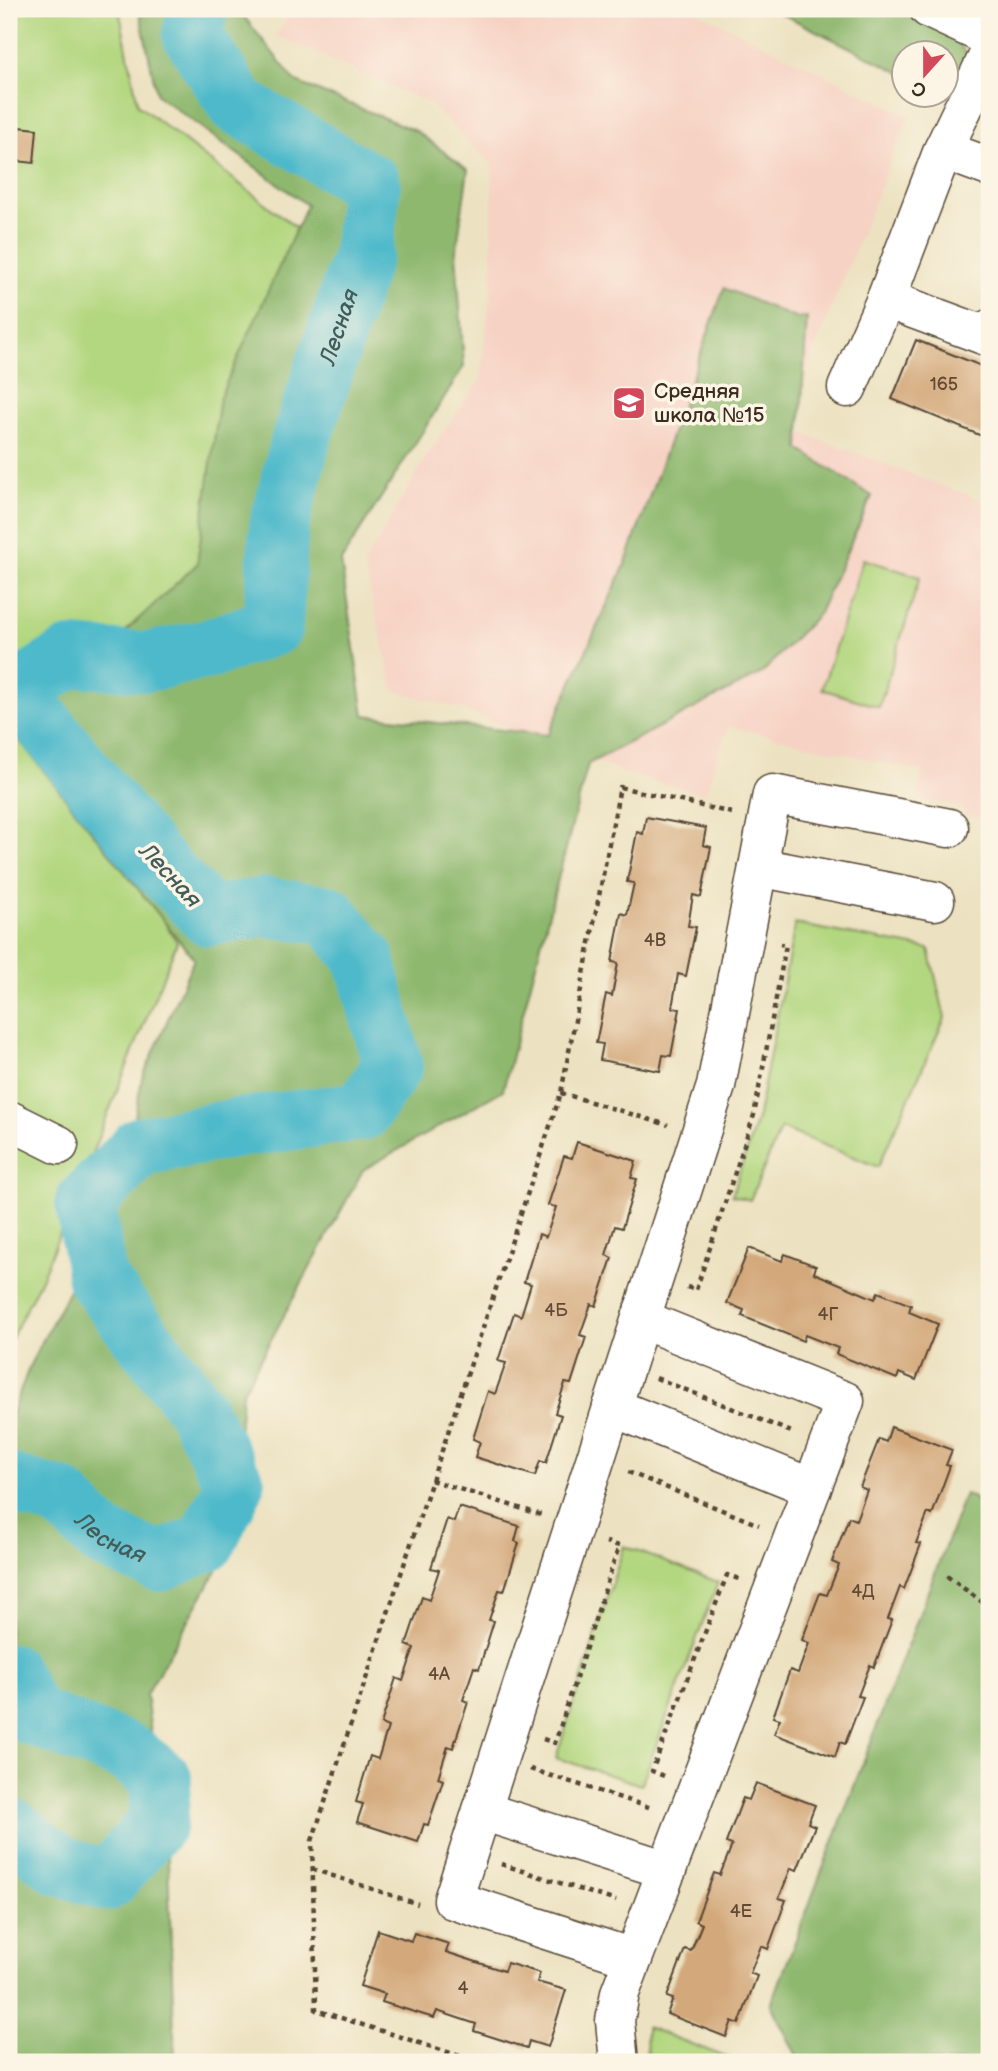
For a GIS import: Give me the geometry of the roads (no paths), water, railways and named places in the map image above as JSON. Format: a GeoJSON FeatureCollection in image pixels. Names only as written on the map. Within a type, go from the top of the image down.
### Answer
{"type":"FeatureCollection","features":[{"type":"Feature","properties":{"kind":"street"},"geometry":{"type":"LineString","coordinates":[[929,9],[989,37]]}},
{"type":"Feature","properties":{"kind":"street"},"geometry":{"type":"LineString","coordinates":[[847,388],[886,299],[943,150],[989,54]]}},
{"type":"Feature","properties":{"kind":"street"},"geometry":{"type":"LineString","coordinates":[[943,150],[989,167]]}},
{"type":"Feature","properties":{"kind":"street"},"geometry":{"type":"LineString","coordinates":[[886,299],[986,336],[989,328]]}},
{"type":"Feature","properties":{"kind":"street"},"geometry":{"type":"LineString","coordinates":[[633,1958],[453,1900],[716,1086],[772,794],[949,828]]}},
{"type":"Feature","properties":{"kind":"street"},"geometry":{"type":"LineString","coordinates":[[758,867],[935,901]]}},
{"type":"Feature","properties":{"kind":"street"},"geometry":{"type":"LineString","coordinates":[[9,1120],[59,1145]]}},
{"type":"Feature","properties":{"kind":"street"},"geometry":{"type":"LineString","coordinates":[[618,2062],[615,2021],[620,1993],[845,1401],[641,1319]]}},
{"type":"Feature","properties":{"kind":"street"},"geometry":{"type":"LineString","coordinates":[[612,1407],[812,1488]]}},
{"type":"Feature","properties":{"kind":"street"},"geometry":{"type":"LineString","coordinates":[[482,1811],[667,1870]]}},
{"type":"Feature","properties":{"kind":"waterway","name":"Лесная"},"geometry":{"type":"LineString","coordinates":[[9,1483],[61,1498],[102,1538],[159,1562],[206,1542],[235,1484],[194,1405],[97,1279],[85,1202],[141,1146],[237,1128],[362,1111],[393,1066],[364,957],[328,915],[265,907],[209,916],[158,864],[17,691],[71,657],[147,662],[209,649],[273,626],[279,526],[301,439],[363,253],[371,184],[238,105],[192,34],[199,9]]}},
{"type":"Feature","properties":{"kind":"waterway","name":"Лесная"},"geometry":{"type":"LineString","coordinates":[[9,1673],[32,1716],[127,1752],[162,1779],[157,1823],[107,1881],[59,1865],[13,1829],[9,1838]]}},
{"type":"Feature","properties":{"kind":"place","name":"Средняя школа №15"},"geometry":{"type":"Point","coordinates":[629,403]}}]}
